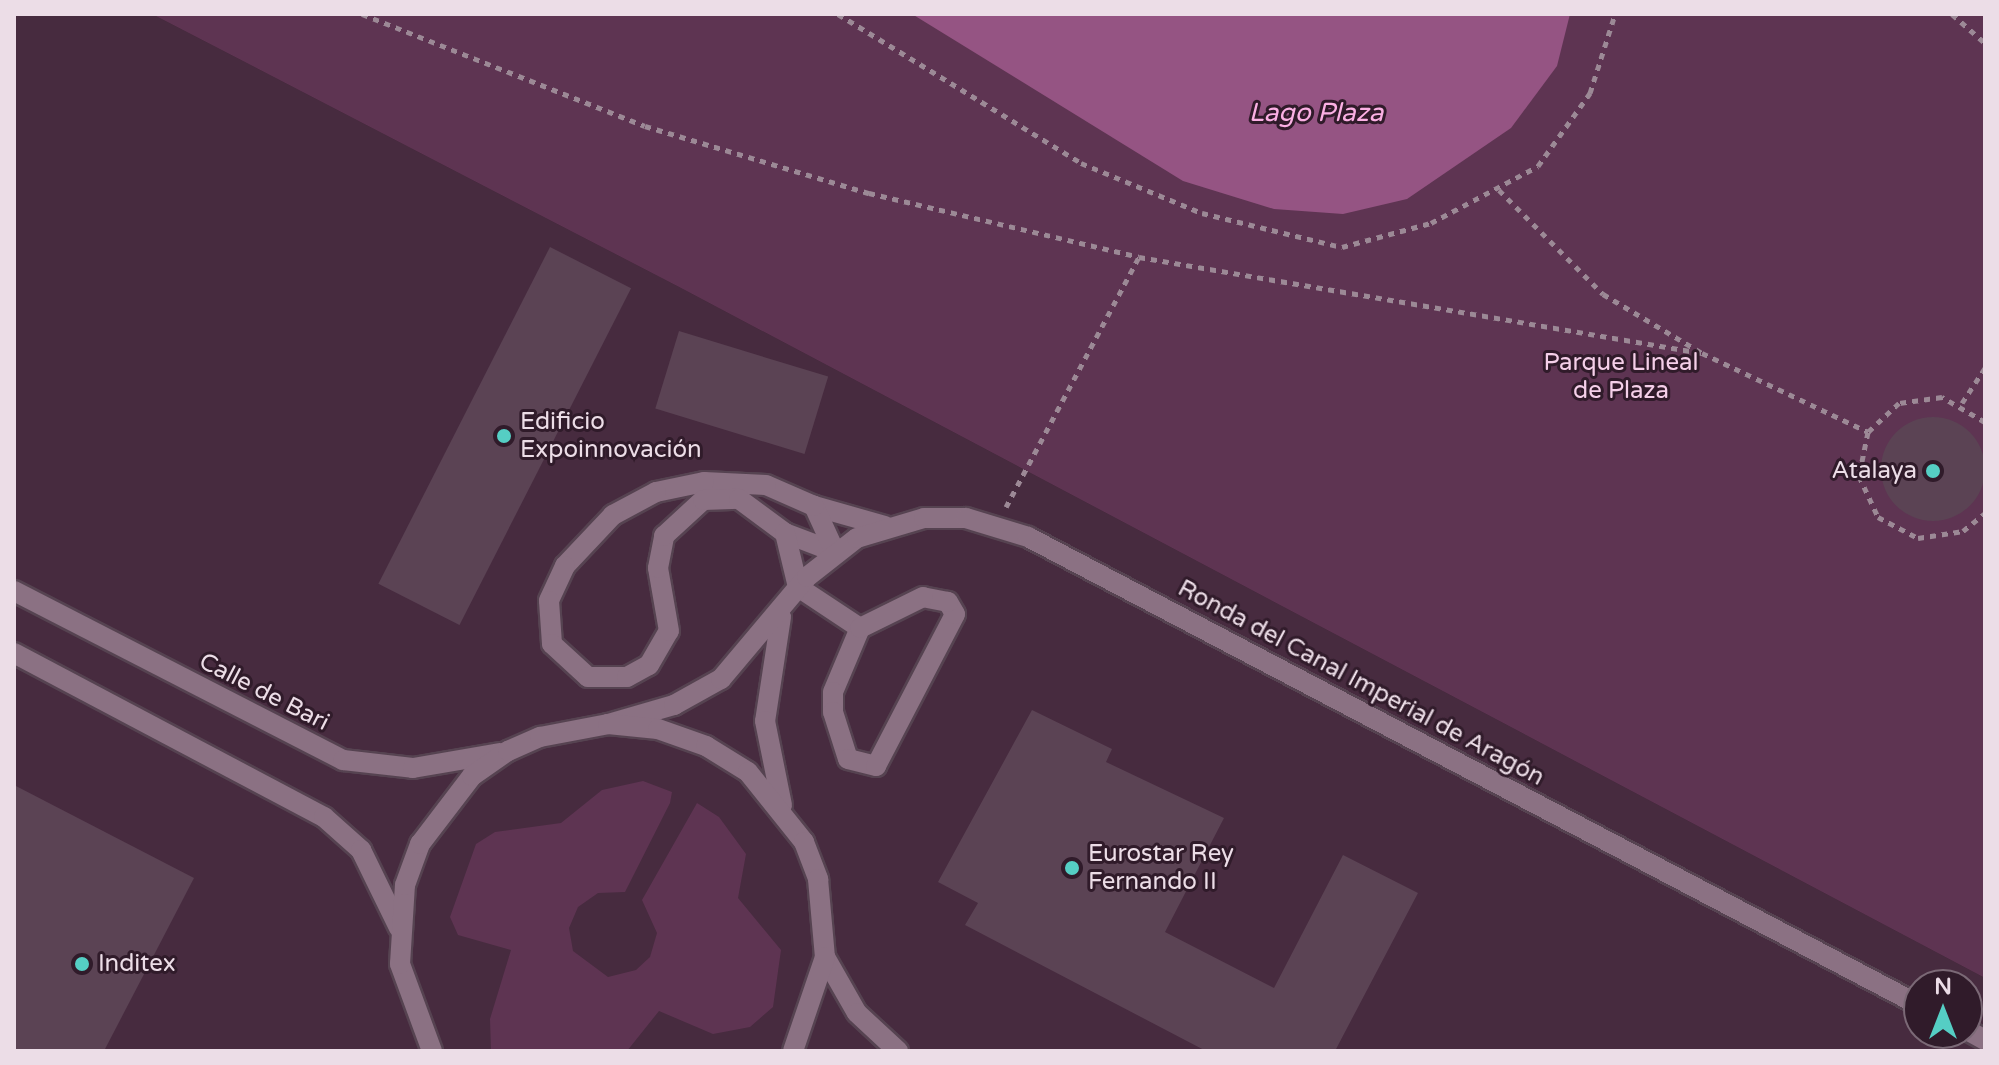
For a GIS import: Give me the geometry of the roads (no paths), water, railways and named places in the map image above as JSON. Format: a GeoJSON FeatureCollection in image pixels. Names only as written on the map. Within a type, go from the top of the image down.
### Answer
{"type":"FeatureCollection","features":[{"type":"Feature","properties":{"kind":"street"},"geometry":{"type":"LineString","coordinates":[[835,552],[785,533],[748,503],[703,500],[664,536],[658,568],[669,631],[649,665],[627,677],[588,677],[552,644],[546,619],[560,575],[593,531],[635,502],[676,486],[747,481],[814,506],[885,526]]}},
{"type":"Feature","properties":{"kind":"street"},"geometry":{"type":"LineString","coordinates":[[814,506],[835,552]]}},
{"type":"Feature","properties":{"kind":"street","name":"Ronda del Canal Imperial de Aragón"},"geometry":{"type":"LineString","coordinates":[[508,751],[540,737],[608,724],[674,705],[721,679],[783,609],[798,587],[835,552],[885,526],[924,518],[997,525],[1903,997]]}},
{"type":"Feature","properties":{"kind":"street"},"geometry":{"type":"LineString","coordinates":[[785,533],[798,587],[860,628]]}},
{"type":"Feature","properties":{"kind":"street","name":"Calle de Bari"},"geometry":{"type":"LineString","coordinates":[[14,591],[343,760],[413,768],[508,751]]}},
{"type":"Feature","properties":{"kind":"street"},"geometry":{"type":"LineString","coordinates":[[923,597],[948,602],[955,614],[876,766],[848,759],[833,712],[833,692],[860,628],[923,597]]}},
{"type":"Feature","properties":{"kind":"street","name":"Ronda del Canal Imperial de Aragón"},"geometry":{"type":"LineString","coordinates":[[783,609],[765,721],[783,809]]}},
{"type":"Feature","properties":{"kind":"street"},"geometry":{"type":"LineString","coordinates":[[14,653],[324,817],[361,850],[399,928]]}},
{"type":"Feature","properties":{"kind":"street"},"geometry":{"type":"LineString","coordinates":[[608,724],[706,746],[748,772],[783,809],[818,879],[825,957],[819,992],[793,1051]]}},
{"type":"Feature","properties":{"kind":"street"},"geometry":{"type":"LineString","coordinates":[[432,1051],[408,1000],[399,928],[405,885],[428,832],[472,776],[508,751]]}},
{"type":"Feature","properties":{"kind":"street"},"geometry":{"type":"LineString","coordinates":[[825,957],[857,1013],[898,1051]]}},
{"type":"Feature","properties":{"kind":"water","name":"Lago Plaza"},"geometry":{"type":"Polygon","coordinates":[[[912,14],[1570,14],[1557,66],[1511,128],[1407,199],[1343,214],[1274,209],[1183,181],[912,14]]]}},
{"type":"Feature","properties":{"kind":"place","name":"Edificio Expoinnovación"},"geometry":{"type":"Point","coordinates":[504,436]}},
{"type":"Feature","properties":{"kind":"place","name":"Atalaya"},"geometry":{"type":"Point","coordinates":[1933,471]}},
{"type":"Feature","properties":{"kind":"place","name":"Eurostar Rey Fernando II"},"geometry":{"type":"Point","coordinates":[1072,868]}},
{"type":"Feature","properties":{"kind":"place","name":"Inditex"},"geometry":{"type":"Point","coordinates":[82,964]}},
{"type":"Feature","properties":{"kind":"park label","name":"Parque Lineal de Plaza"},"geometry":{"type":"Point","coordinates":[1621,377]}}]}
